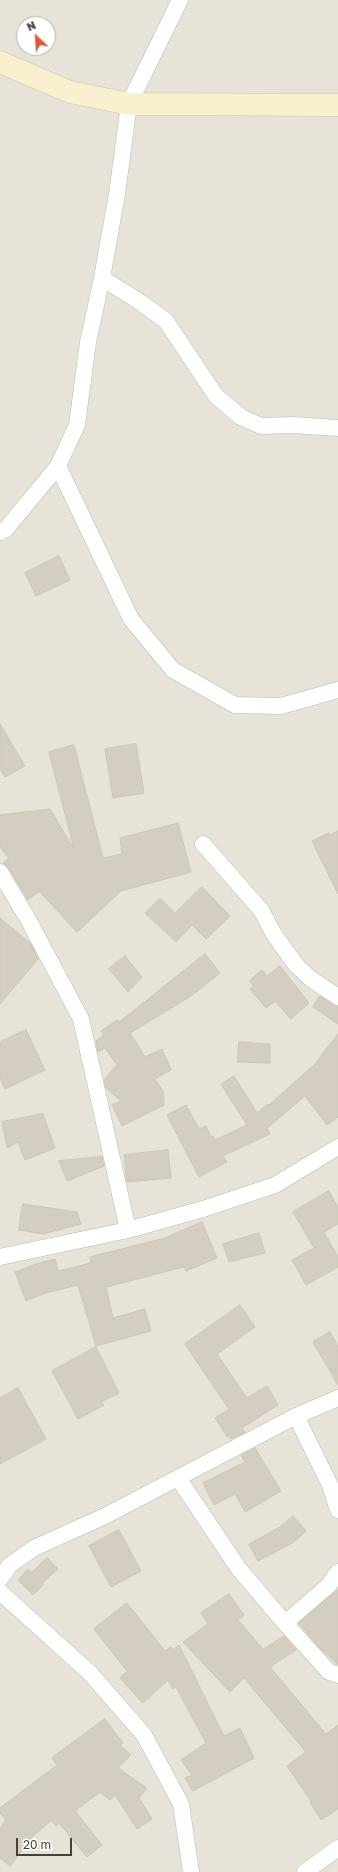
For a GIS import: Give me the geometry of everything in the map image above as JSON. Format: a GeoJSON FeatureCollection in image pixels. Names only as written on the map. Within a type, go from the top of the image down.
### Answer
{"type":"FeatureCollection","features":[{"type":"Feature","properties":{"kind":"street"},"geometry":{"type":"LineString","coordinates":[[0,532],[6,529],[58,466],[77,425],[88,342],[102,278],[117,194],[129,104],[180,0]]}},
{"type":"Feature","properties":{"kind":"street"},"geometry":{"type":"LineString","coordinates":[[0,62],[70,92],[129,104],[338,105]]}},
{"type":"Feature","properties":{"kind":"street"},"geometry":{"type":"LineString","coordinates":[[102,278],[140,302],[166,321],[216,396],[241,417],[260,426],[293,425],[338,428]]}},
{"type":"Feature","properties":{"kind":"street"},"geometry":{"type":"LineString","coordinates":[[58,466],[131,619],[173,670],[235,705],[281,706],[338,690]]}},
{"type":"Feature","properties":{"kind":"street"},"geometry":{"type":"LineString","coordinates":[[203,844],[261,910],[275,936],[296,965],[311,979],[338,996]]}},
{"type":"Feature","properties":{"kind":"street"},"geometry":{"type":"LineString","coordinates":[[0,872],[29,921],[81,1019],[128,1230]]}},
{"type":"Feature","properties":{"kind":"street"},"geometry":{"type":"LineString","coordinates":[[0,1257],[128,1230],[203,1210],[275,1184],[338,1147]]}},
{"type":"Feature","properties":{"kind":"street"},"geometry":{"type":"LineString","coordinates":[[0,1579],[10,1565],[34,1548],[105,1516],[296,1416],[338,1398]]}},
{"type":"Feature","properties":{"kind":"street"},"geometry":{"type":"LineString","coordinates":[[296,1416],[330,1485],[338,1510]]}},
{"type":"Feature","properties":{"kind":"street"},"geometry":{"type":"LineString","coordinates":[[178,1478],[239,1569],[284,1623],[329,1672],[338,1675]]}},
{"type":"Feature","properties":{"kind":"street"},"geometry":{"type":"LineString","coordinates":[[284,1623],[329,1584],[338,1572]]}},
{"type":"Feature","properties":{"kind":"street"},"geometry":{"type":"LineString","coordinates":[[0,1592],[90,1673],[144,1735],[181,1804],[191,1872]]}},
{"type":"Feature","properties":{"kind":"street"},"geometry":{"type":"LineString","coordinates":[[306,1872],[338,1848]]}},
{"type":"Feature","properties":{"kind":"shaded area"},"geometry":{"type":"Polygon","coordinates":[[[0,0],[338,0],[338,1872],[0,1872],[0,0]]]}},
{"type":"Feature","properties":{"kind":"building"},"geometry":{"type":"Polygon","coordinates":[[[59,556],[70,580],[36,596],[25,573],[59,556]]]}},
{"type":"Feature","properties":{"kind":"building"},"geometry":{"type":"Polygon","coordinates":[[[0,724],[25,766],[5,777],[0,769],[0,724]]]}},
{"type":"Feature","properties":{"kind":"building"},"geometry":{"type":"Polygon","coordinates":[[[136,744],[144,793],[113,798],[105,749],[136,744]]]}},
{"type":"Feature","properties":{"kind":"building"},"geometry":{"type":"Polygon","coordinates":[[[74,745],[103,858],[122,854],[120,838],[178,823],[191,872],[121,891],[77,932],[39,891],[28,900],[8,867],[3,863],[9,858],[0,847],[0,815],[50,809],[74,849],[49,752],[74,745]]]}},
{"type":"Feature","properties":{"kind":"building"},"geometry":{"type":"Polygon","coordinates":[[[338,831],[338,894],[312,841],[329,833],[330,835],[338,831]]]}},
{"type":"Feature","properties":{"kind":"building"},"geometry":{"type":"Polygon","coordinates":[[[202,887],[230,916],[206,939],[192,925],[176,942],[145,913],[160,898],[175,913],[202,887]]]}},
{"type":"Feature","properties":{"kind":"building"},"geometry":{"type":"Polygon","coordinates":[[[0,918],[31,944],[38,959],[0,1004],[0,918]]]}},
{"type":"Feature","properties":{"kind":"building"},"geometry":{"type":"Polygon","coordinates":[[[205,954],[220,973],[191,996],[130,1033],[145,1057],[162,1049],[171,1070],[155,1079],[163,1091],[164,1105],[122,1126],[112,1105],[121,1101],[106,1088],[104,1080],[117,1065],[105,1048],[98,1052],[96,1041],[104,1035],[101,1031],[117,1020],[119,1022],[205,954]]]}},
{"type":"Feature","properties":{"kind":"building"},"geometry":{"type":"Polygon","coordinates":[[[125,956],[142,977],[128,992],[109,969],[125,956]]]}},
{"type":"Feature","properties":{"kind":"building"},"geometry":{"type":"Polygon","coordinates":[[[280,966],[309,1003],[291,1019],[275,1001],[266,1008],[250,989],[254,987],[250,980],[262,970],[267,976],[280,966]]]}},
{"type":"Feature","properties":{"kind":"building"},"geometry":{"type":"Polygon","coordinates":[[[320,996],[338,1007],[338,1024],[313,1007],[320,996]]]}},
{"type":"Feature","properties":{"kind":"building"},"geometry":{"type":"Polygon","coordinates":[[[26,1030],[45,1070],[5,1089],[0,1078],[0,1042],[26,1030]]]}},
{"type":"Feature","properties":{"kind":"building"},"geometry":{"type":"Polygon","coordinates":[[[338,1034],[338,1117],[327,1125],[305,1096],[267,1128],[270,1134],[223,1156],[227,1162],[199,1177],[167,1115],[186,1105],[199,1129],[206,1126],[211,1137],[213,1136],[215,1140],[247,1125],[221,1084],[234,1076],[257,1113],[268,1104],[268,1106],[314,1065],[338,1034]]]}},
{"type":"Feature","properties":{"kind":"building"},"geometry":{"type":"Polygon","coordinates":[[[239,1042],[270,1044],[270,1063],[238,1062],[239,1042]]]}},
{"type":"Feature","properties":{"kind":"building"},"geometry":{"type":"Polygon","coordinates":[[[43,1114],[55,1148],[25,1160],[18,1142],[7,1148],[2,1122],[43,1114]]]}},
{"type":"Feature","properties":{"kind":"building"},"geometry":{"type":"Polygon","coordinates":[[[168,1150],[171,1178],[127,1182],[124,1155],[168,1150]]]}},
{"type":"Feature","properties":{"kind":"building"},"geometry":{"type":"Polygon","coordinates":[[[102,1157],[104,1166],[67,1181],[59,1161],[102,1157]]]}},
{"type":"Feature","properties":{"kind":"building"},"geometry":{"type":"Polygon","coordinates":[[[329,1191],[338,1207],[338,1224],[324,1232],[338,1257],[338,1267],[306,1285],[292,1260],[314,1248],[293,1212],[329,1191]]]}},
{"type":"Feature","properties":{"kind":"building"},"geometry":{"type":"Polygon","coordinates":[[[23,1204],[77,1212],[81,1224],[43,1234],[19,1230],[23,1204]]]}},
{"type":"Feature","properties":{"kind":"building"},"geometry":{"type":"Polygon","coordinates":[[[202,1222],[217,1258],[186,1271],[184,1267],[106,1287],[113,1318],[145,1309],[151,1331],[96,1346],[78,1285],[42,1294],[26,1301],[15,1272],[55,1259],[58,1271],[91,1263],[90,1257],[165,1238],[202,1222]]]}},
{"type":"Feature","properties":{"kind":"building"},"geometry":{"type":"Polygon","coordinates":[[[259,1233],[265,1253],[229,1262],[223,1244],[259,1233]]]}},
{"type":"Feature","properties":{"kind":"building"},"geometry":{"type":"Polygon","coordinates":[[[240,1305],[255,1327],[217,1354],[247,1398],[267,1386],[278,1405],[242,1428],[245,1432],[231,1439],[229,1436],[227,1437],[215,1418],[229,1409],[185,1344],[240,1305]]]}},
{"type":"Feature","properties":{"kind":"building"},"geometry":{"type":"Polygon","coordinates":[[[330,1332],[338,1346],[338,1385],[313,1342],[330,1332]]]}},
{"type":"Feature","properties":{"kind":"building"},"geometry":{"type":"Polygon","coordinates":[[[96,1347],[119,1393],[101,1402],[104,1405],[78,1419],[52,1371],[96,1347]]]}},
{"type":"Feature","properties":{"kind":"building"},"geometry":{"type":"Polygon","coordinates":[[[18,1388],[46,1439],[0,1464],[0,1398],[18,1388]]]}},
{"type":"Feature","properties":{"kind":"building"},"geometry":{"type":"Polygon","coordinates":[[[255,1448],[281,1491],[245,1512],[235,1494],[214,1505],[203,1483],[245,1462],[241,1455],[255,1448]]]}},
{"type":"Feature","properties":{"kind":"building"},"geometry":{"type":"Polygon","coordinates":[[[293,1516],[306,1531],[294,1542],[258,1561],[249,1544],[280,1527],[293,1516]]]}},
{"type":"Feature","properties":{"kind":"building"},"geometry":{"type":"Polygon","coordinates":[[[119,1530],[141,1571],[111,1587],[89,1546],[119,1530]]]}},
{"type":"Feature","properties":{"kind":"building"},"geometry":{"type":"Polygon","coordinates":[[[47,1558],[58,1569],[42,1583],[43,1585],[33,1595],[18,1580],[28,1569],[31,1573],[47,1558]]]}},
{"type":"Feature","properties":{"kind":"building"},"geometry":{"type":"Polygon","coordinates":[[[338,1590],[338,1665],[318,1646],[299,1623],[338,1590]]]}},
{"type":"Feature","properties":{"kind":"building"},"geometry":{"type":"Polygon","coordinates":[[[229,1594],[244,1615],[238,1620],[263,1649],[284,1636],[296,1650],[270,1667],[326,1734],[338,1725],[338,1809],[321,1820],[310,1802],[311,1801],[287,1766],[306,1752],[244,1678],[230,1692],[183,1642],[208,1624],[201,1613],[229,1594]]]}},
{"type":"Feature","properties":{"kind":"building"},"geometry":{"type":"Polygon","coordinates":[[[127,1603],[165,1651],[171,1647],[173,1650],[179,1645],[224,1736],[240,1728],[254,1758],[193,1791],[185,1778],[192,1775],[181,1760],[206,1743],[176,1687],[173,1689],[168,1680],[143,1703],[120,1678],[127,1671],[94,1629],[127,1603]]]}},
{"type":"Feature","properties":{"kind":"building"},"geometry":{"type":"Polygon","coordinates":[[[105,1719],[123,1743],[120,1745],[131,1755],[118,1768],[147,1788],[139,1798],[152,1819],[137,1829],[115,1795],[110,1800],[100,1792],[75,1811],[102,1845],[87,1857],[59,1823],[56,1826],[52,1820],[34,1835],[10,1866],[0,1858],[0,1828],[6,1820],[0,1813],[0,1808],[57,1765],[52,1758],[105,1719]]]}}]}
